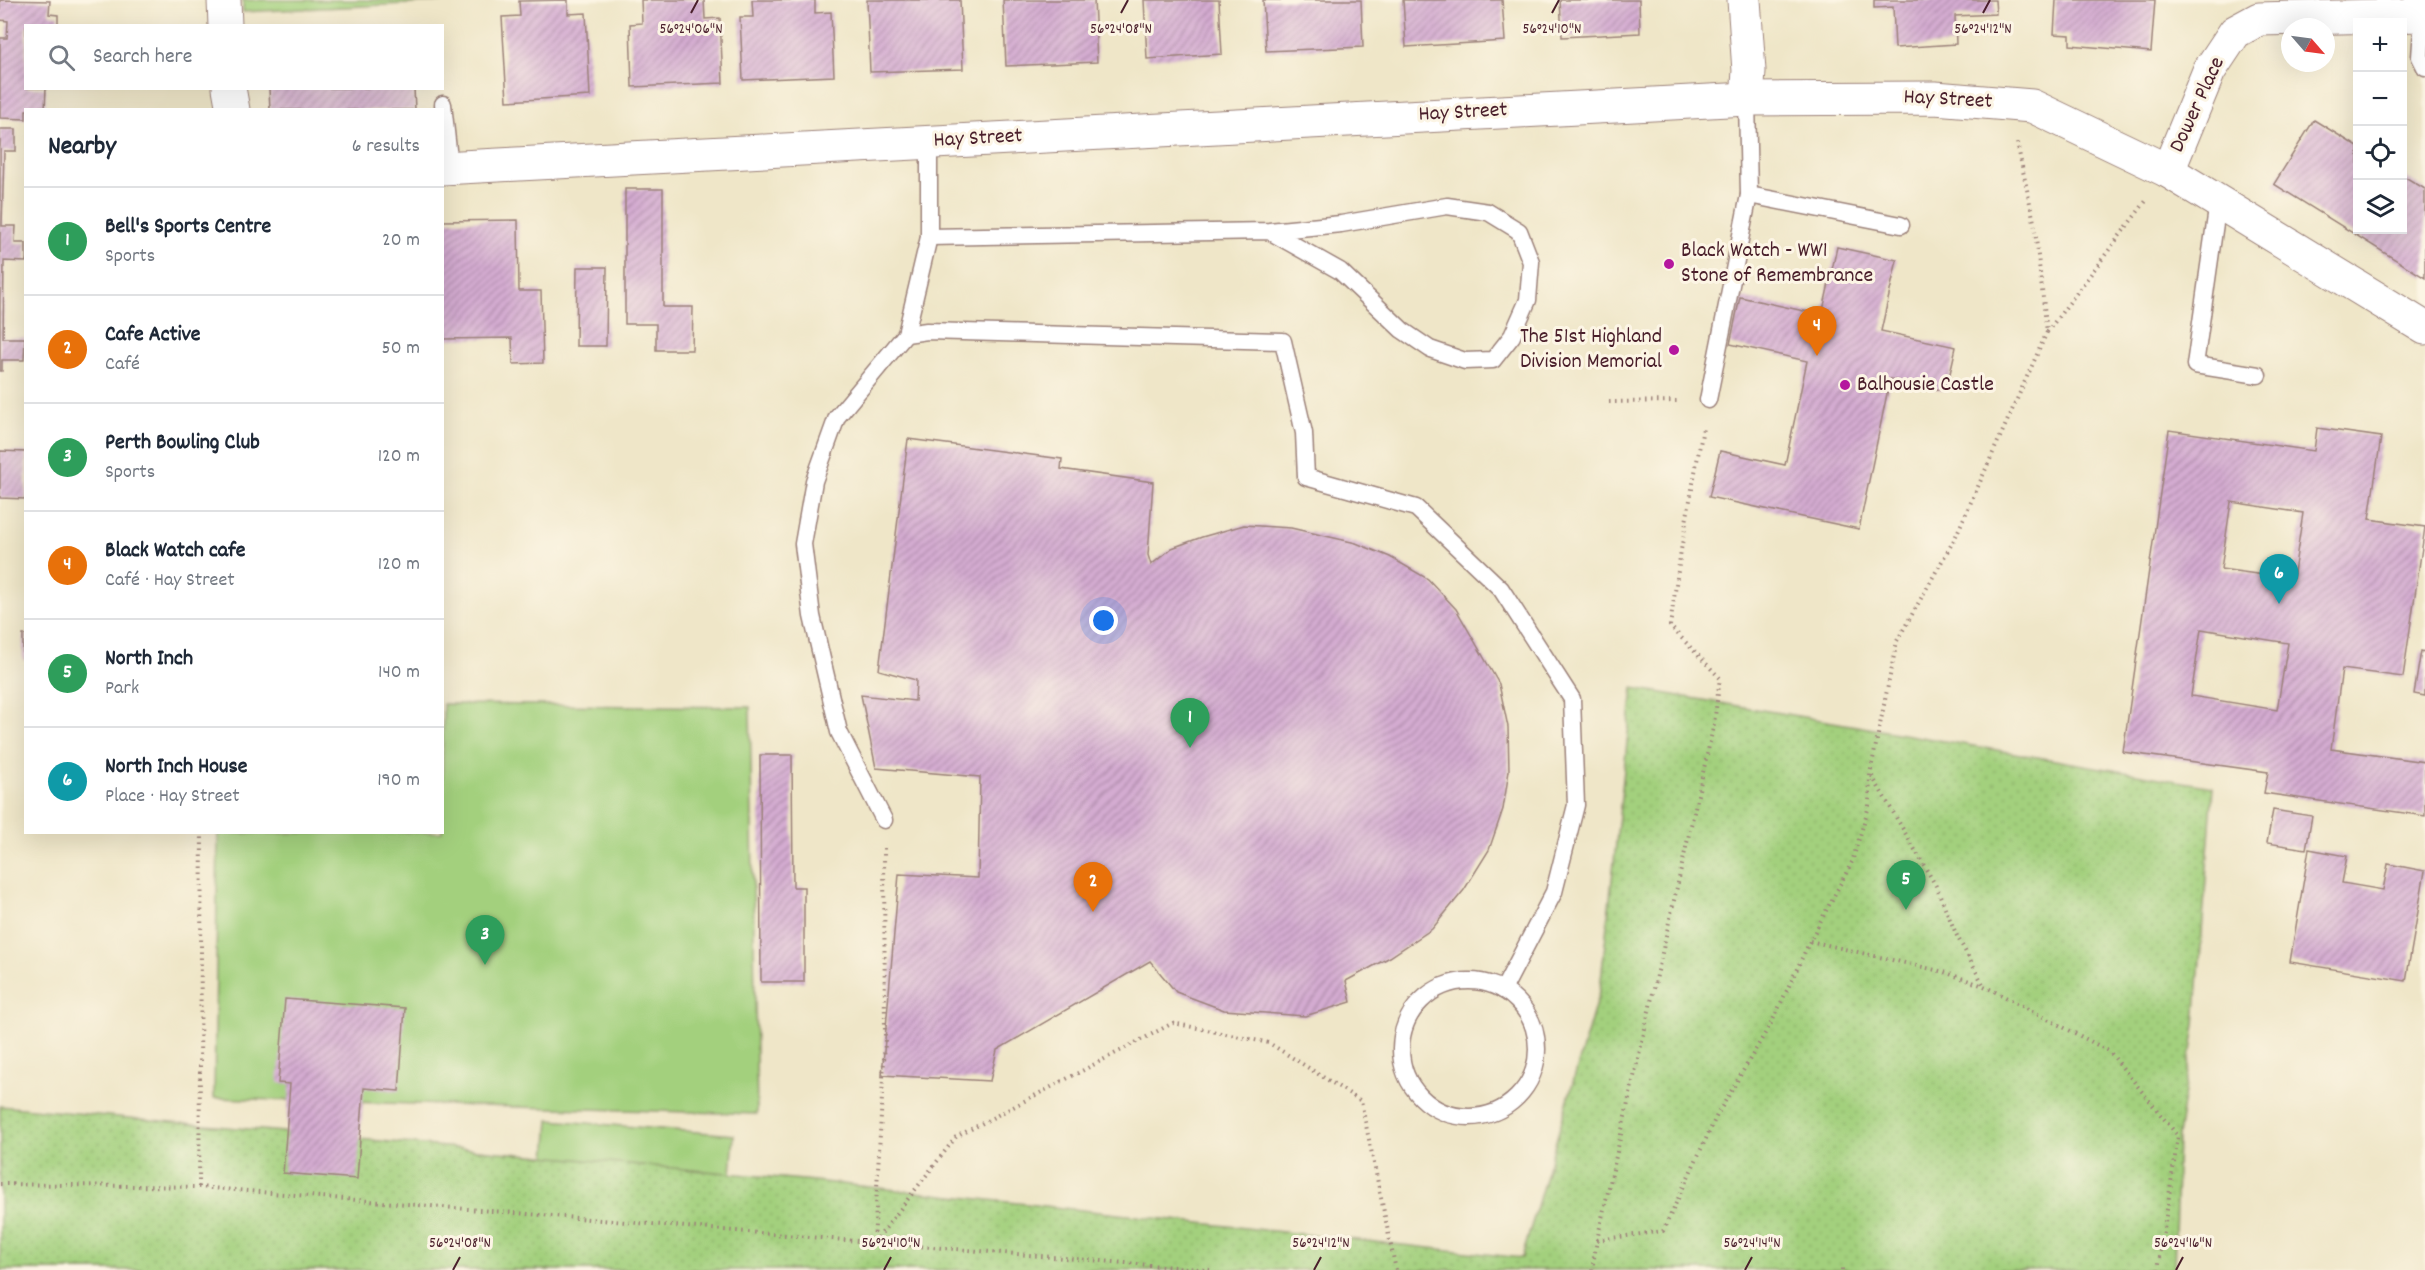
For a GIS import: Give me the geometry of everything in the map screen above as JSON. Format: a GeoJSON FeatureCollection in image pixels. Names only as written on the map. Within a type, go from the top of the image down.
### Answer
{"type":"FeatureCollection","features":[{"type":"Feature","properties":{"kind":"street"},"geometry":{"type":"LineString","coordinates":[[224,0],[225,24]]}},
{"type":"Feature","properties":{"kind":"street"},"geometry":{"type":"LineString","coordinates":[[1744,0],[1749,71],[1748,99]]}},
{"type":"Feature","properties":{"kind":"street","name":"Dower Place"},"geometry":{"type":"LineString","coordinates":[[2168,171],[2209,71],[2235,32],[2259,19],[2422,7]]}},
{"type":"Feature","properties":{"kind":"street"},"geometry":{"type":"LineString","coordinates":[[229,90],[233,108]]}},
{"type":"Feature","properties":{"kind":"street","name":"Hay Street"},"geometry":{"type":"LineString","coordinates":[[446,168],[1748,99],[1935,98],[2032,106],[2168,171],[2425,328]]}},
{"type":"Feature","properties":{"kind":"lane"},"geometry":{"type":"LineString","coordinates":[[2422,7],[2420,57],[2425,67]]}},
{"type":"Feature","properties":{"kind":"lane"},"geometry":{"type":"LineString","coordinates":[[1708,400],[1749,195],[1748,99]]}},
{"type":"Feature","properties":{"kind":"lane"},"geometry":{"type":"LineString","coordinates":[[443,104],[443,108]]}},
{"type":"Feature","properties":{"kind":"lane"},"geometry":{"type":"LineString","coordinates":[[444,125],[446,168]]}},
{"type":"Feature","properties":{"kind":"lane"},"geometry":{"type":"LineString","coordinates":[[884,820],[839,732],[812,616],[803,544],[814,481],[837,417],[906,334],[929,237],[929,141]]}},
{"type":"Feature","properties":{"kind":"lane"},"geometry":{"type":"LineString","coordinates":[[1749,195],[1901,225]]}},
{"type":"Feature","properties":{"kind":"lane"},"geometry":{"type":"LineString","coordinates":[[2218,202],[2195,365],[2258,375]]}},
{"type":"Feature","properties":{"kind":"lane"},"geometry":{"type":"LineString","coordinates":[[929,237],[1269,231],[1341,224],[1447,206],[1488,212],[1519,231],[1532,262],[1528,300],[1512,336],[1493,360],[1465,362],[1430,349],[1381,311],[1340,271],[1269,231]]}},
{"type":"Feature","properties":{"kind":"lane"},"geometry":{"type":"LineString","coordinates":[[906,334],[927,331],[1283,341],[1304,433],[1306,477],[1416,508],[1501,590],[1572,699],[1575,805],[1554,892],[1503,990]]}},
{"type":"Feature","properties":{"kind":"lane"},"geometry":{"type":"LineString","coordinates":[[1460,981],[1483,982],[1503,990],[1521,1005],[1532,1024],[1537,1046],[1534,1069],[1524,1089],[1508,1105],[1488,1115],[1466,1118],[1443,1113],[1424,1101],[1410,1084],[1406,1074],[1402,1063],[1400,1041],[1407,1019],[1420,1001],[1438,988],[1460,981]]}},
{"type":"Feature","properties":{"kind":"path"},"geometry":{"type":"LineString","coordinates":[[2008,104],[2034,222],[2047,332]]}},
{"type":"Feature","properties":{"kind":"path"},"geometry":{"type":"LineString","coordinates":[[1597,1240],[1663,1231],[1717,1115],[1773,1020],[1810,941],[1852,862],[1869,806],[1870,774],[1897,641],[1955,538],[2047,332],[2168,171]]}},
{"type":"Feature","properties":{"kind":"path"},"geometry":{"type":"LineString","coordinates":[[1592,1270],[1714,724],[1720,678],[1670,626],[1708,400],[1609,402]]}},
{"type":"Feature","properties":{"kind":"path"},"geometry":{"type":"LineString","coordinates":[[1870,774],[1936,886],[1957,936],[1984,986]]}},
{"type":"Feature","properties":{"kind":"path"},"geometry":{"type":"LineString","coordinates":[[874,1243],[885,1042],[884,820]]}},
{"type":"Feature","properties":{"kind":"path"},"geometry":{"type":"LineString","coordinates":[[199,1187],[202,834]]}},
{"type":"Feature","properties":{"kind":"path"},"geometry":{"type":"LineString","coordinates":[[1810,941],[1944,972],[1984,986],[2109,1052],[2178,1136],[2158,1270]]}},
{"type":"Feature","properties":{"kind":"path"},"geometry":{"type":"LineString","coordinates":[[874,1243],[956,1137],[1173,1023],[1269,1043],[1361,1101],[1396,1270]]}},
{"type":"Feature","properties":{"kind":"path"},"geometry":{"type":"LineString","coordinates":[[0,1184],[199,1187],[1211,1270]]}},
{"type":"Feature","properties":{"kind":"green space"},"geometry":{"type":"Polygon","coordinates":[[[243,0],[464,0],[464,1],[243,12],[243,0]]]}},
{"type":"Feature","properties":{"kind":"green space"},"geometry":{"type":"Polygon","coordinates":[[[1633,688],[2213,787],[2195,1025],[2178,1136],[2174,1270],[0,1270],[0,1106],[814,1181],[1522,1258],[1600,989],[1633,688]]]}},
{"type":"Feature","properties":{"kind":"green space"},"geometry":{"type":"Polygon","coordinates":[[[444,704],[750,707],[757,1114],[214,1098],[218,834],[444,834],[444,704]]]}},
{"type":"Feature","properties":{"kind":"green space"},"geometry":{"type":"Polygon","coordinates":[[[549,1120],[734,1135],[728,1214],[543,1199],[549,1120]]]}},
{"type":"Feature","properties":{"kind":"building"},"geometry":{"type":"Polygon","coordinates":[[[0,0],[50,1],[49,14],[58,15],[58,24],[24,24],[24,90],[46,90],[45,108],[24,108],[24,119],[0,118],[0,38],[7,38],[8,21],[0,20],[0,0]]]}},
{"type":"Feature","properties":{"kind":"building"},"geometry":{"type":"Polygon","coordinates":[[[568,0],[568,14],[586,13],[590,96],[507,101],[502,17],[520,16],[519,1],[568,0]]]}},
{"type":"Feature","properties":{"kind":"building"},"geometry":{"type":"Polygon","coordinates":[[[641,0],[704,0],[705,19],[720,18],[723,83],[632,87],[630,24],[642,23],[641,0]]]}},
{"type":"Feature","properties":{"kind":"building"},"geometry":{"type":"Polygon","coordinates":[[[752,0],[815,0],[815,13],[831,12],[834,76],[743,80],[740,17],[753,17],[752,0]]]}},
{"type":"Feature","properties":{"kind":"building"},"geometry":{"type":"Polygon","coordinates":[[[867,0],[960,0],[963,69],[870,72],[867,0]]]}},
{"type":"Feature","properties":{"kind":"building"},"geometry":{"type":"Polygon","coordinates":[[[1003,0],[1094,0],[1097,62],[1006,66],[1003,0]]]}},
{"type":"Feature","properties":{"kind":"building"},"geometry":{"type":"Polygon","coordinates":[[[1144,0],[1219,0],[1222,54],[1147,59],[1144,0]]]}},
{"type":"Feature","properties":{"kind":"building"},"geometry":{"type":"Polygon","coordinates":[[[1263,0],[1361,0],[1363,47],[1266,51],[1263,0]]]}},
{"type":"Feature","properties":{"kind":"building"},"geometry":{"type":"Polygon","coordinates":[[[1403,0],[1502,0],[1505,41],[1406,47],[1403,0]]]}},
{"type":"Feature","properties":{"kind":"building"},"geometry":{"type":"Polygon","coordinates":[[[1560,0],[1639,0],[1640,33],[1562,37],[1560,0]]]}},
{"type":"Feature","properties":{"kind":"building"},"geometry":{"type":"Polygon","coordinates":[[[1874,0],[1995,0],[1996,14],[1955,16],[1956,44],[1895,48],[1893,7],[1874,8],[1874,0]]]}},
{"type":"Feature","properties":{"kind":"building"},"geometry":{"type":"Polygon","coordinates":[[[2056,0],[2155,0],[2151,52],[2070,45],[2070,35],[2054,34],[2056,0]]]}},
{"type":"Feature","properties":{"kind":"building"},"geometry":{"type":"Polygon","coordinates":[[[269,90],[414,90],[415,108],[270,108],[269,90]]]}},
{"type":"Feature","properties":{"kind":"building"},"geometry":{"type":"Polygon","coordinates":[[[2314,120],[2353,144],[2353,233],[2274,184],[2314,120]]]}},
{"type":"Feature","properties":{"kind":"building"},"geometry":{"type":"Polygon","coordinates":[[[0,129],[16,129],[16,151],[4,151],[2,226],[16,226],[15,243],[24,243],[24,262],[4,261],[3,338],[24,338],[24,360],[2,360],[2,371],[0,371],[0,129]]]}},
{"type":"Feature","properties":{"kind":"building"},"geometry":{"type":"Polygon","coordinates":[[[2407,178],[2425,189],[2425,278],[2354,234],[2407,234],[2407,178]]]}},
{"type":"Feature","properties":{"kind":"building"},"geometry":{"type":"Polygon","coordinates":[[[625,189],[663,189],[663,307],[693,307],[692,350],[656,350],[656,324],[625,324],[625,189]]]}},
{"type":"Feature","properties":{"kind":"building"},"geometry":{"type":"Polygon","coordinates":[[[518,220],[519,291],[541,291],[543,363],[513,364],[512,338],[444,339],[444,221],[518,220]]]}},
{"type":"Feature","properties":{"kind":"building","name":"Balhousie Castle"},"geometry":{"type":"Polygon","coordinates":[[[1837,247],[1897,260],[1881,331],[1956,347],[1946,391],[1890,379],[1859,529],[1709,497],[1720,451],[1785,465],[1807,361],[1730,344],[1740,297],[1822,315],[1837,247]]]}},
{"type":"Feature","properties":{"kind":"building"},"geometry":{"type":"Polygon","coordinates":[[[577,267],[607,267],[606,346],[576,346],[577,267]]]}},
{"type":"Feature","properties":{"kind":"building"},"geometry":{"type":"Polygon","coordinates":[[[2317,428],[2381,437],[2369,519],[2425,527],[2403,677],[2342,669],[2331,749],[2425,762],[2425,816],[2264,793],[2268,772],[2123,752],[2169,430],[2314,451],[2317,428]],[[2231,502],[2221,569],[2293,579],[2303,513],[2231,502]],[[2201,629],[2191,696],[2277,710],[2288,643],[2201,629]]]}},
{"type":"Feature","properties":{"kind":"building"},"geometry":{"type":"Polygon","coordinates":[[[908,439],[1062,459],[1061,469],[1153,482],[1148,555],[1151,565],[1172,548],[1244,525],[1291,528],[1356,543],[1390,557],[1428,579],[1456,609],[1499,684],[1508,727],[1509,771],[1503,809],[1489,850],[1464,890],[1432,929],[1390,957],[1346,981],[1351,1002],[1305,1016],[1224,1010],[1176,992],[1150,961],[997,1050],[990,1081],[882,1075],[899,874],[978,878],[980,777],[876,768],[861,695],[915,701],[916,680],[879,670],[908,439]]]}},
{"type":"Feature","properties":{"kind":"building"},"geometry":{"type":"Polygon","coordinates":[[[0,451],[24,452],[24,499],[0,498],[0,451]]]}},
{"type":"Feature","properties":{"kind":"building"},"geometry":{"type":"Polygon","coordinates":[[[23,635],[24,635],[24,660],[23,635]]]}},
{"type":"Feature","properties":{"kind":"building"},"geometry":{"type":"Polygon","coordinates":[[[2421,651],[2425,652],[2425,696],[2414,694],[2421,651]]]}},
{"type":"Feature","properties":{"kind":"building"},"geometry":{"type":"Polygon","coordinates":[[[760,755],[792,755],[793,887],[804,887],[804,982],[761,982],[760,755]]]}},
{"type":"Feature","properties":{"kind":"building"},"geometry":{"type":"Polygon","coordinates":[[[2273,810],[2312,816],[2306,849],[2267,843],[2273,810]]]}},
{"type":"Feature","properties":{"kind":"building"},"geometry":{"type":"Polygon","coordinates":[[[2309,849],[2347,856],[2342,883],[2383,890],[2388,864],[2425,871],[2406,981],[2290,962],[2309,849]]]}},
{"type":"Feature","properties":{"kind":"building"},"geometry":{"type":"Polygon","coordinates":[[[285,999],[405,1008],[399,1091],[364,1088],[357,1179],[283,1173],[290,1084],[278,1083],[285,999]]]}},
{"type":"Feature","properties":{"kind":"place","name":"Black Watch - WW1 Stone of Remembrance"},"geometry":{"type":"Point","coordinates":[1669,264]}},
{"type":"Feature","properties":{"kind":"place","name":"The 51st Highland Division Memorial"},"geometry":{"type":"Point","coordinates":[1674,350]}},
{"type":"Feature","properties":{"kind":"place","name":"Black Watch cafe"},"geometry":{"type":"Point","coordinates":[1817,356]}},
{"type":"Feature","properties":{"kind":"place","name":"Balhousie Castle"},"geometry":{"type":"Point","coordinates":[1845,385]}},
{"type":"Feature","properties":{"kind":"place","name":"North Inch House"},"geometry":{"type":"Point","coordinates":[2279,604]}},
{"type":"Feature","properties":{"kind":"place","name":"Bell's Sports Centre"},"geometry":{"type":"Point","coordinates":[1190,748]}},
{"type":"Feature","properties":{"kind":"place","name":"North Inch"},"geometry":{"type":"Point","coordinates":[1906,910]}},
{"type":"Feature","properties":{"kind":"place","name":"Cafe Active"},"geometry":{"type":"Point","coordinates":[1093,912]}},
{"type":"Feature","properties":{"kind":"place","name":"Perth Bowling Club"},"geometry":{"type":"Point","coordinates":[485,965]}}]}
